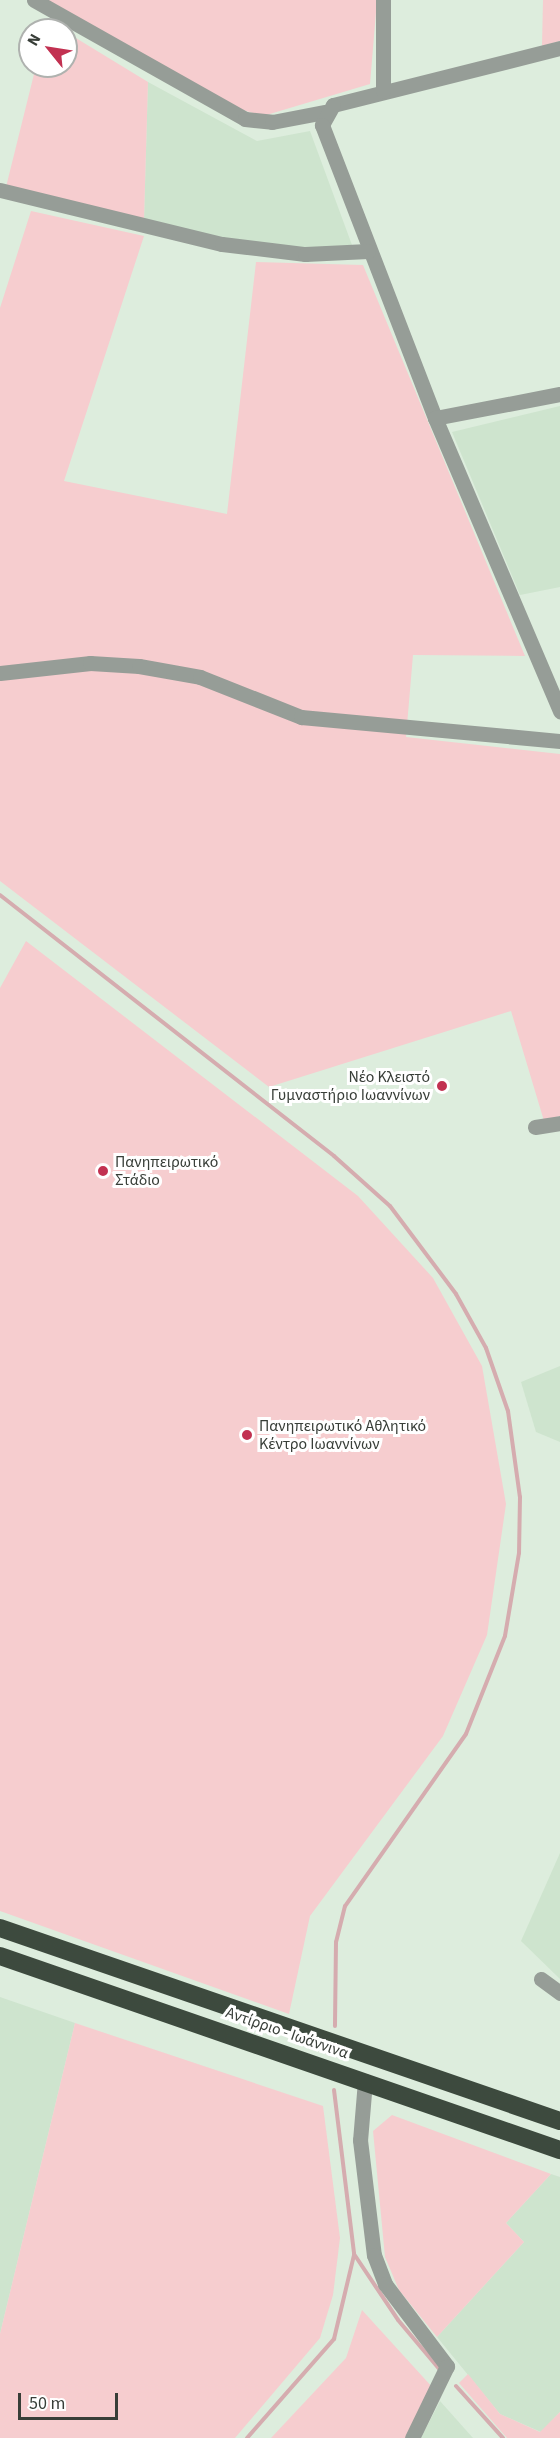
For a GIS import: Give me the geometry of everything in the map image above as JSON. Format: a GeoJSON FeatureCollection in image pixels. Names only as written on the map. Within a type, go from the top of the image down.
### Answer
{"type":"FeatureCollection","features":[{"type":"Feature","properties":{"kind":"highway","name":"Αντίρριο - Ιωάννινα"},"geometry":{"type":"LineString","coordinates":[[0,1928],[560,2121]]}},
{"type":"Feature","properties":{"kind":"highway","name":"Αντίρριο - Ιωάννινα"},"geometry":{"type":"LineString","coordinates":[[0,1956],[560,2150]]}},
{"type":"Feature","properties":{"kind":"street"},"geometry":{"type":"LineString","coordinates":[[383,0],[383,91]]}},
{"type":"Feature","properties":{"kind":"street"},"geometry":{"type":"LineString","coordinates":[[38,1],[245,119],[272,122],[325,112],[333,105],[383,91],[560,48]]}},
{"type":"Feature","properties":{"kind":"street"},"geometry":{"type":"LineString","coordinates":[[325,112],[323,133],[368,251],[435,418],[560,711]]}},
{"type":"Feature","properties":{"kind":"street"},"geometry":{"type":"LineString","coordinates":[[0,190],[222,244],[305,254],[368,251]]}},
{"type":"Feature","properties":{"kind":"street"},"geometry":{"type":"LineString","coordinates":[[435,418],[560,394]]}},
{"type":"Feature","properties":{"kind":"street"},"geometry":{"type":"LineString","coordinates":[[0,673],[90,663],[139,666],[200,676],[301,717],[560,741]]}},
{"type":"Feature","properties":{"kind":"street"},"geometry":{"type":"LineString","coordinates":[[535,1127],[560,1123]]}},
{"type":"Feature","properties":{"kind":"street"},"geometry":{"type":"LineString","coordinates":[[541,1979],[560,1993]]}},
{"type":"Feature","properties":{"kind":"street"},"geometry":{"type":"LineString","coordinates":[[365,2081],[360,2140],[374,2255],[385,2284],[447,2366],[412,2438]]}},
{"type":"Feature","properties":{"kind":"shaded area"},"geometry":{"type":"Polygon","coordinates":[[[45,0],[377,0],[370,84],[263,116],[230,106],[45,0]]]}},
{"type":"Feature","properties":{"kind":"shaded area"},"geometry":{"type":"Polygon","coordinates":[[[543,0],[560,0],[560,41],[542,46],[543,0]]]}},
{"type":"Feature","properties":{"kind":"shaded area"},"geometry":{"type":"Polygon","coordinates":[[[78,39],[148,82],[144,220],[6,187],[33,78],[78,78],[78,39]]]}},
{"type":"Feature","properties":{"kind":"shaded area"},"geometry":{"type":"Polygon","coordinates":[[[148,82],[257,141],[310,131],[352,245],[296,249],[209,237],[144,220],[148,82]]]}},
{"type":"Feature","properties":{"kind":"shaded area"},"geometry":{"type":"Polygon","coordinates":[[[31,211],[144,236],[64,481],[227,514],[256,262],[363,265],[525,656],[413,655],[406,737],[560,754],[560,1116],[544,1121],[511,1011],[269,1087],[0,881],[0,308],[31,211]]]}},
{"type":"Feature","properties":{"kind":"shaded area"},"geometry":{"type":"Polygon","coordinates":[[[560,406],[560,587],[520,595],[452,432],[560,406]]]}},
{"type":"Feature","properties":{"kind":"shaded area","name":"Πανηπειρωτικό Αθλητικό Κέντρο Ιωαννίνων"},"geometry":{"type":"Polygon","coordinates":[[[26,941],[358,1196],[433,1278],[482,1366],[506,1504],[487,1635],[443,1736],[310,1916],[289,2014],[0,1911],[0,988],[26,941]]]}},
{"type":"Feature","properties":{"kind":"shaded area"},"geometry":{"type":"Polygon","coordinates":[[[560,1366],[560,1442],[536,1432],[521,1382],[560,1366]]]}},
{"type":"Feature","properties":{"kind":"shaded area"},"geometry":{"type":"Polygon","coordinates":[[[560,1853],[560,1979],[521,1941],[560,1853]]]}},
{"type":"Feature","properties":{"kind":"shaded area"},"geometry":{"type":"Polygon","coordinates":[[[0,1997],[75,2023],[0,2334],[0,1997]]]}},
{"type":"Feature","properties":{"kind":"shaded area"},"geometry":{"type":"Polygon","coordinates":[[[75,2023],[323,2106],[340,2238],[333,2295],[320,2338],[235,2438],[0,2438],[0,2334],[75,2023]]]}},
{"type":"Feature","properties":{"kind":"shaded area"},"geometry":{"type":"Polygon","coordinates":[[[392,2115],[551,2174],[506,2223],[524,2242],[437,2337],[399,2290],[385,2257],[373,2131],[392,2115]]]}},
{"type":"Feature","properties":{"kind":"shaded area"},"geometry":{"type":"Polygon","coordinates":[[[551,2174],[560,2177],[560,2412],[541,2432],[500,2414],[437,2337],[524,2242],[506,2223],[551,2174]]]}},
{"type":"Feature","properties":{"kind":"shaded area"},"geometry":{"type":"Polygon","coordinates":[[[362,2310],[433,2388],[407,2438],[271,2438],[346,2358],[362,2310]]]}},
{"type":"Feature","properties":{"kind":"shaded area"},"geometry":{"type":"Polygon","coordinates":[[[468,2374],[500,2414],[540,2432],[560,2412],[560,2438],[507,2438],[459,2383],[468,2374]]]}},
{"type":"Feature","properties":{"kind":"shaded area"},"geometry":{"type":"Polygon","coordinates":[[[440,2401],[473,2438],[421,2438],[440,2401]]]}},
{"type":"Feature","properties":{"kind":"waterway"},"geometry":{"type":"LineString","coordinates":[[0,895],[334,1156],[390,1206],[456,1294],[486,1348],[508,1411],[520,1497],[519,1553],[505,1636],[466,1734],[345,1906],[336,1942],[335,2026]]}},
{"type":"Feature","properties":{"kind":"waterway"},"geometry":{"type":"LineString","coordinates":[[334,2090],[354,2254],[398,2320],[441,2371]]}},
{"type":"Feature","properties":{"kind":"waterway"},"geometry":{"type":"LineString","coordinates":[[247,2438],[334,2339],[354,2255]]}},
{"type":"Feature","properties":{"kind":"waterway"},"geometry":{"type":"LineString","coordinates":[[456,2386],[503,2438]]}},
{"type":"Feature","properties":{"kind":"place","name":"Νέο Κλειστό Γυμναστήριο Ιωαννίνων"},"geometry":{"type":"Point","coordinates":[442,1086]}},
{"type":"Feature","properties":{"kind":"place","name":"Πανηπειρωτικό Στάδιο"},"geometry":{"type":"Point","coordinates":[103,1171]}},
{"type":"Feature","properties":{"kind":"place","name":"Πανηπειρωτικό Αθλητικό Κέντρο Ιωαννίνων"},"geometry":{"type":"Point","coordinates":[247,1435]}}]}
